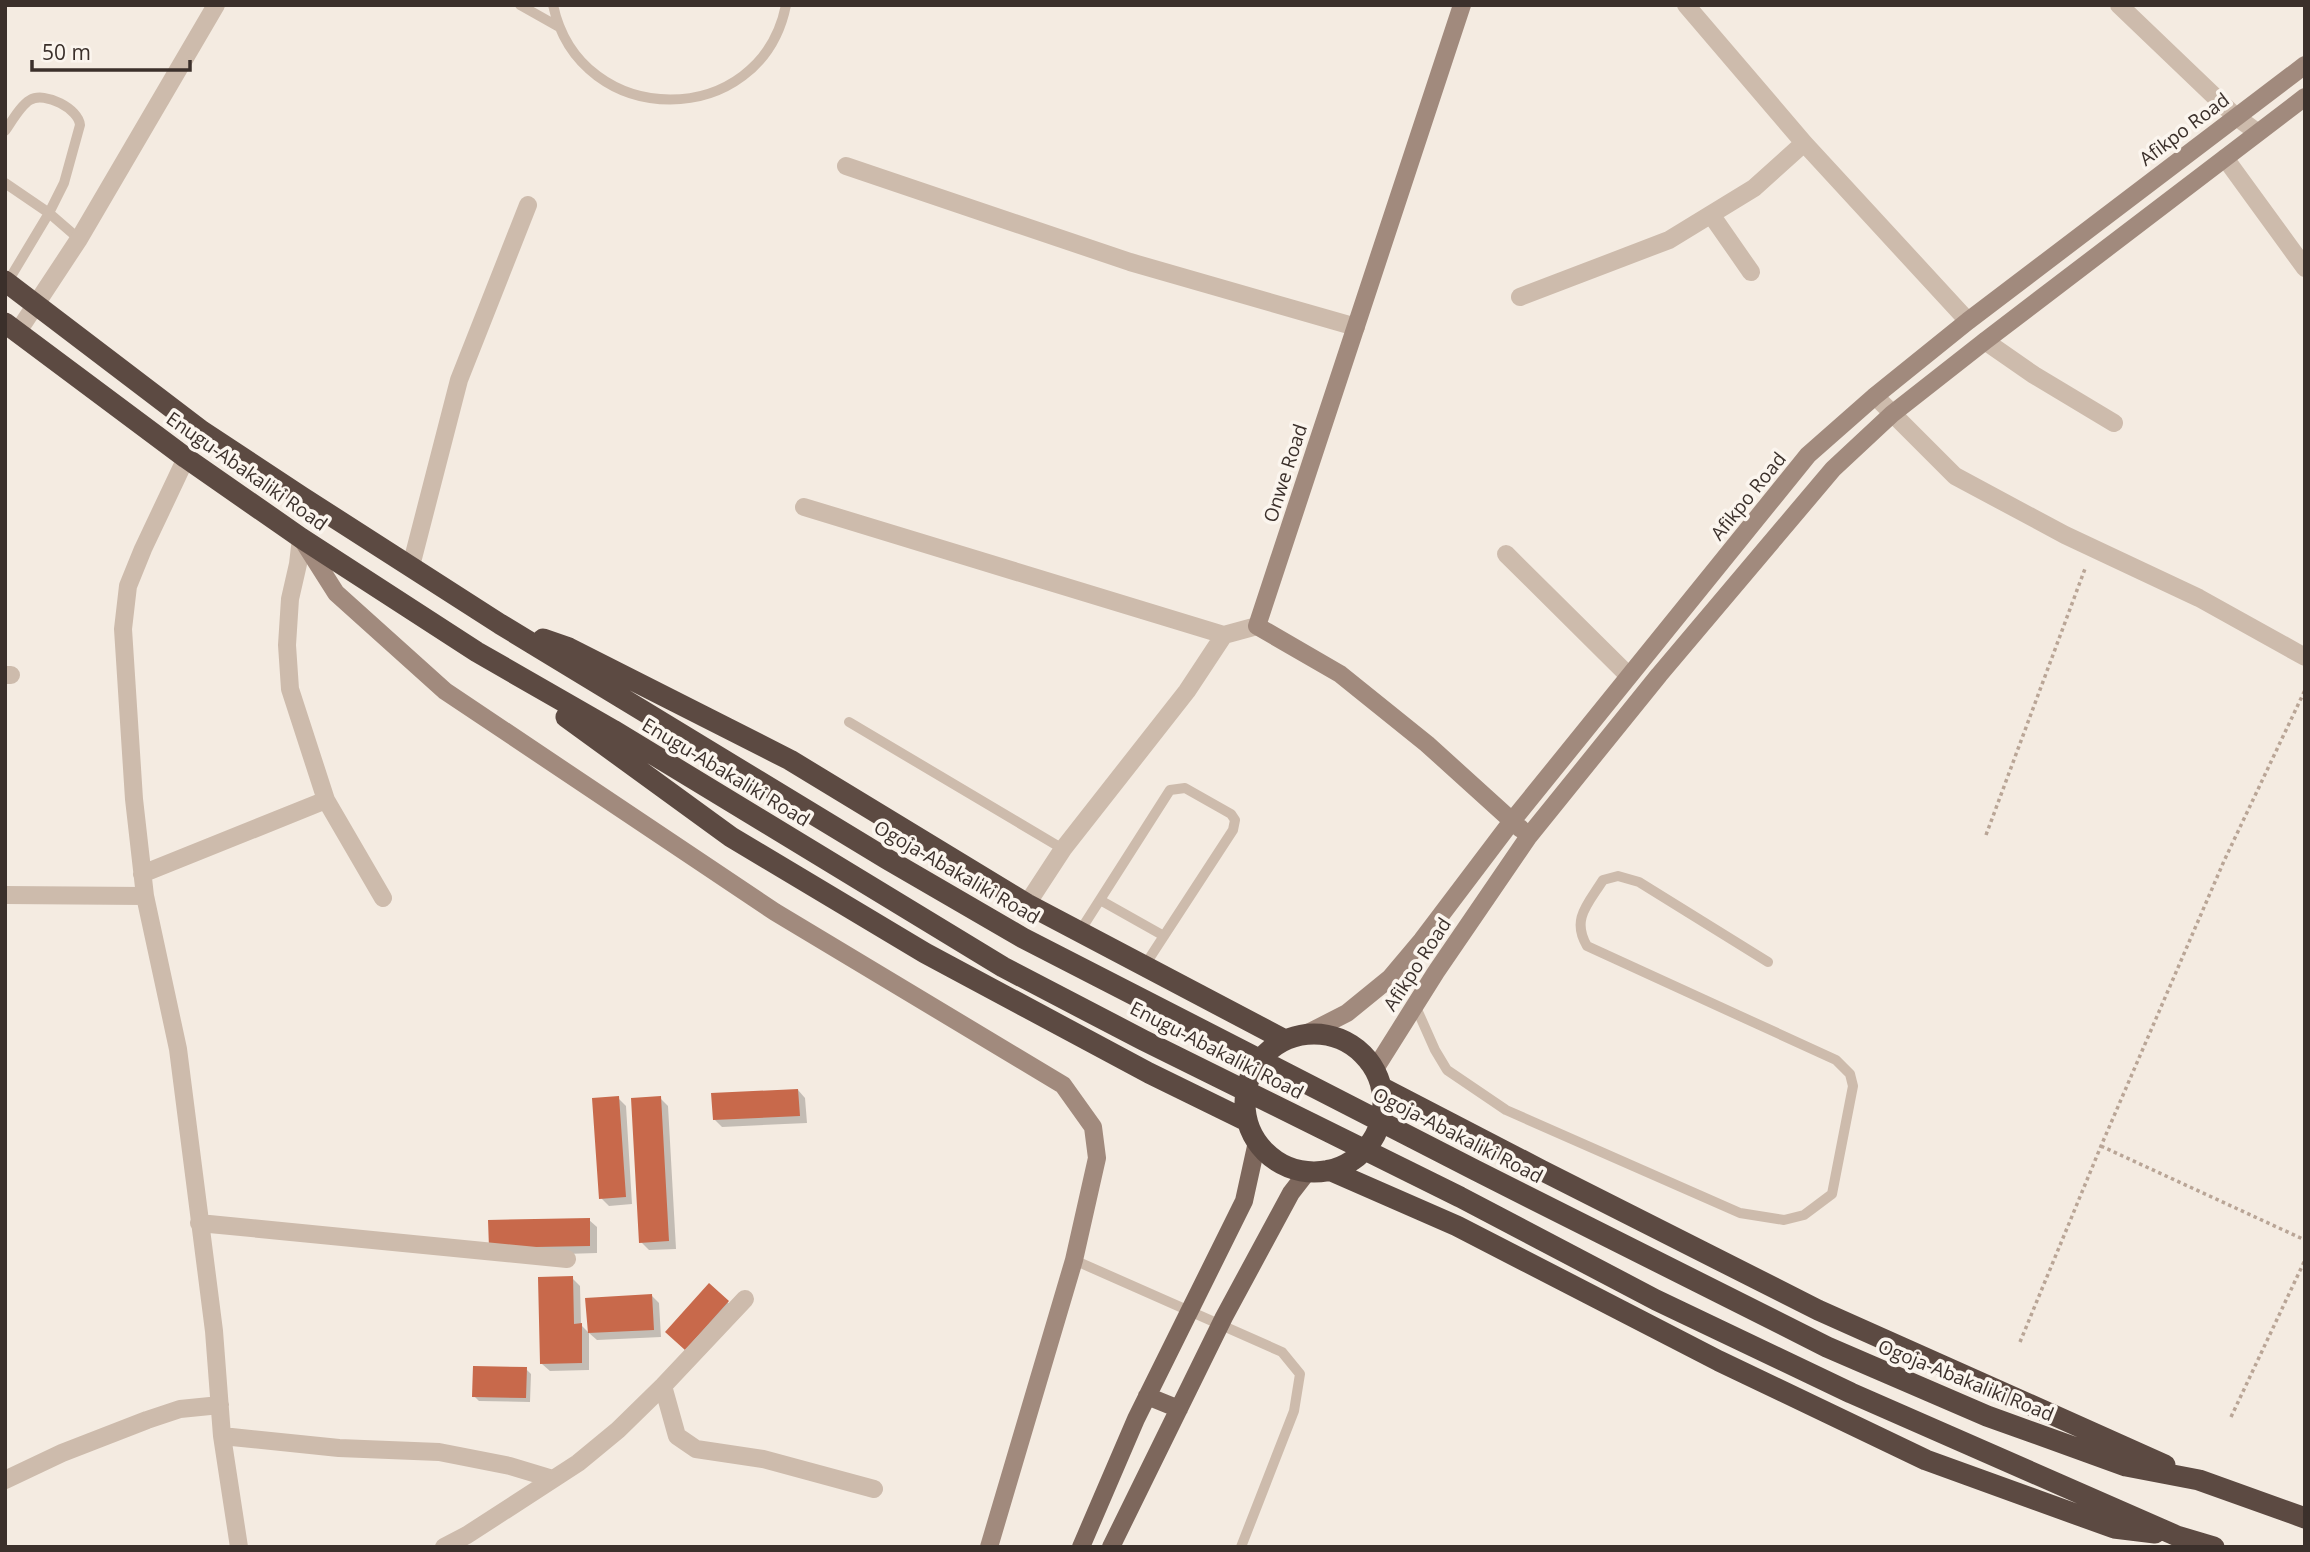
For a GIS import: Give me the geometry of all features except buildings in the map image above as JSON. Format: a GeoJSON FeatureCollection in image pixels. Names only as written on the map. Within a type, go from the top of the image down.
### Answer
{"type":"FeatureCollection","features":[{"type":"Feature","properties":{"kind":"highway","name":"Enugu-Abakaliki Road"},"geometry":{"type":"LineString","coordinates":[[6,282],[202,431],[500,624],[631,703]]}},
{"type":"Feature","properties":{"kind":"highway","name":"Enugu-Abakaliki Road"},"geometry":{"type":"LineString","coordinates":[[11,328],[186,458],[300,538],[477,652],[613,730],[1003,967],[1143,1040],[1460,1197],[1656,1300],[1826,1381],[2177,1536]]}},
{"type":"Feature","properties":{"kind":"highway"},"geometry":{"type":"LineString","coordinates":[[500,624],[569,648],[790,760],[1027,904],[1285,1040]]}},
{"type":"Feature","properties":{"kind":"highway"},"geometry":{"type":"LineString","coordinates":[[477,652],[731,837],[925,953],[1149,1073],[1247,1121]]}},
{"type":"Feature","properties":{"kind":"highway","name":"Ogoja-Abakaliki Road"},"geometry":{"type":"LineString","coordinates":[[631,703],[887,859],[1023,938],[1827,1347],[1987,1416],[2126,1466],[2199,1480],[2305,1518]]}},
{"type":"Feature","properties":{"kind":"highway"},"geometry":{"type":"LineString","coordinates":[[1306,1034],[1326,1035],[1346,1041],[1362,1053],[1378,1078],[1382,1114],[1373,1139],[1354,1159],[1329,1170],[1308,1171],[1288,1167],[1279,1162],[1257,1142],[1247,1121],[1244,1101],[1248,1082],[1256,1064],[1269,1050],[1285,1040],[1306,1034]]}},
{"type":"Feature","properties":{"kind":"highway"},"geometry":{"type":"LineString","coordinates":[[1378,1078],[1818,1310],[2199,1480]]}},
{"type":"Feature","properties":{"kind":"highway"},"geometry":{"type":"LineString","coordinates":[[1329,1170],[1457,1226],[1719,1361],[1926,1460],[2114,1528],[2177,1536],[2214,1547]]}},
{"type":"Feature","properties":{"kind":"main road","name":"Onwe Road"},"geometry":{"type":"LineString","coordinates":[[1257,626],[1462,5]]}},
{"type":"Feature","properties":{"kind":"main road","name":"Afikpo Road"},"geometry":{"type":"LineString","coordinates":[[1306,1034],[1347,1013],[1390,978],[1512,821],[1808,455],[1875,396],[1968,321],[2305,65]]}},
{"type":"Feature","properties":{"kind":"main road","name":"Afikpo Road"},"geometry":{"type":"LineString","coordinates":[[1378,1078],[1415,1005],[1529,836],[1833,469],[1892,414],[2305,97]]}},
{"type":"Feature","properties":{"kind":"main road"},"geometry":{"type":"LineString","coordinates":[[300,538],[336,593],[445,691],[775,912],[1063,1085],[1093,1127],[1097,1158],[1074,1260],[989,1547]]}},
{"type":"Feature","properties":{"kind":"main road"},"geometry":{"type":"LineString","coordinates":[[1257,626],[1340,674],[1427,744],[1529,836]]}},
{"type":"Feature","properties":{"kind":"main road"},"geometry":{"type":"LineString","coordinates":[[1081,1547],[1147,1396],[1244,1201],[1257,1142]]}},
{"type":"Feature","properties":{"kind":"main road"},"geometry":{"type":"LineString","coordinates":[[1111,1547],[1224,1317],[1292,1193],[1308,1171]]}},
{"type":"Feature","properties":{"kind":"main road"},"geometry":{"type":"LineString","coordinates":[[1147,1396],[1179,1409]]}},
{"type":"Feature","properties":{"kind":"street"},"geometry":{"type":"LineString","coordinates":[[11,328],[35,306],[79,239],[216,5]]}},
{"type":"Feature","properties":{"kind":"street"},"geometry":{"type":"LineString","coordinates":[[1686,5],[1804,144],[1968,321]]}},
{"type":"Feature","properties":{"kind":"street"},"geometry":{"type":"LineString","coordinates":[[2119,5],[2235,116],[2257,132]]}},
{"type":"Feature","properties":{"kind":"street"},"geometry":{"type":"LineString","coordinates":[[1520,297],[1670,240],[1754,188],[1804,144]]}},
{"type":"Feature","properties":{"kind":"street"},"geometry":{"type":"LineString","coordinates":[[2225,158],[2305,268]]}},
{"type":"Feature","properties":{"kind":"street"},"geometry":{"type":"LineString","coordinates":[[846,166],[1129,262],[1356,327]]}},
{"type":"Feature","properties":{"kind":"street"},"geometry":{"type":"LineString","coordinates":[[411,566],[459,380],[528,205]]}},
{"type":"Feature","properties":{"kind":"street"},"geometry":{"type":"LineString","coordinates":[[1712,216],[1751,272]]}},
{"type":"Feature","properties":{"kind":"street"},"geometry":{"type":"LineString","coordinates":[[1985,341],[2034,375],[2114,423]]}},
{"type":"Feature","properties":{"kind":"street"},"geometry":{"type":"LineString","coordinates":[[1875,396],[1955,476],[2093,548],[2199,598],[2305,657]]}},
{"type":"Feature","properties":{"kind":"street"},"geometry":{"type":"LineString","coordinates":[[186,458],[128,586],[123,629],[134,799],[145,897],[178,1049],[214,1331],[222,1436],[239,1547]]}},
{"type":"Feature","properties":{"kind":"street"},"geometry":{"type":"LineString","coordinates":[[804,507],[1224,635],[1257,626]]}},
{"type":"Feature","properties":{"kind":"street"},"geometry":{"type":"LineString","coordinates":[[300,538],[298,564],[290,599],[290,689],[326,800],[383,898]]}},
{"type":"Feature","properties":{"kind":"street"},"geometry":{"type":"LineString","coordinates":[[1506,554],[1629,676]]}},
{"type":"Feature","properties":{"kind":"street"},"geometry":{"type":"LineString","coordinates":[[1027,904],[1063,849],[1187,691],[1224,635]]}},
{"type":"Feature","properties":{"kind":"street"},"geometry":{"type":"LineString","coordinates":[[142,873],[326,800]]}},
{"type":"Feature","properties":{"kind":"street"},"geometry":{"type":"LineString","coordinates":[[5,895],[145,897]]}},
{"type":"Feature","properties":{"kind":"street"},"geometry":{"type":"LineString","coordinates":[[199,1223],[567,1259]]}},
{"type":"Feature","properties":{"kind":"street"},"geometry":{"type":"LineString","coordinates":[[444,1547],[579,1463],[663,1386],[745,1299]]}},
{"type":"Feature","properties":{"kind":"street"},"geometry":{"type":"LineString","coordinates":[[663,1386],[677,1436],[696,1449],[763,1459],[874,1489]]}},
{"type":"Feature","properties":{"kind":"street"},"geometry":{"type":"LineString","coordinates":[[5,1480],[62,1453],[147,1420],[180,1409],[220,1405]]}},
{"type":"Feature","properties":{"kind":"street"},"geometry":{"type":"LineString","coordinates":[[222,1436],[339,1448],[439,1452],[510,1466],[553,1479]]}},
{"type":"Feature","properties":{"kind":"lane"},"geometry":{"type":"LineString","coordinates":[[520,5],[559,27]]}},
{"type":"Feature","properties":{"kind":"lane"},"geometry":{"type":"LineString","coordinates":[[553,5],[559,27],[580,60],[610,85],[647,99],[687,100],[724,88],[755,65],[778,32],[786,5]]}},
{"type":"Feature","properties":{"kind":"lane"},"geometry":{"type":"LineString","coordinates":[[5,131],[29,100],[38,97],[46,97],[73,111],[80,118],[64,183],[49,213],[6,282]]}},
{"type":"Feature","properties":{"kind":"lane"},"geometry":{"type":"LineString","coordinates":[[5,183],[49,213],[79,239]]}},
{"type":"Feature","properties":{"kind":"lane"},"geometry":{"type":"LineString","coordinates":[[849,722],[1063,849]]}},
{"type":"Feature","properties":{"kind":"lane"},"geometry":{"type":"LineString","coordinates":[[1080,931],[1170,790],[1185,788],[1197,794],[1231,814],[1235,820],[1233,830],[1145,965]]}},
{"type":"Feature","properties":{"kind":"lane"},"geometry":{"type":"LineString","coordinates":[[1415,1005],[1447,1070],[1506,1110],[1740,1213],[1784,1220],[1804,1215],[1832,1194],[1853,1086],[1850,1074],[1836,1060],[1587,946],[1580,934],[1580,918],[1603,880],[1618,876],[1639,882],[1768,962]]}},
{"type":"Feature","properties":{"kind":"lane"},"geometry":{"type":"LineString","coordinates":[[1100,900],[1164,936]]}},
{"type":"Feature","properties":{"kind":"lane"},"geometry":{"type":"LineString","coordinates":[[1074,1260],[1282,1352],[1300,1374],[1294,1411],[1241,1547]]}},
{"type":"Feature","properties":{"kind":"path"},"geometry":{"type":"LineString","coordinates":[[1986,835],[2093,548]]}},
{"type":"Feature","properties":{"kind":"path"},"geometry":{"type":"LineString","coordinates":[[2020,1342],[2224,861],[2305,690]]}},
{"type":"Feature","properties":{"kind":"path"},"geometry":{"type":"LineString","coordinates":[[2101,1146],[2305,1240]]}},
{"type":"Feature","properties":{"kind":"path"},"geometry":{"type":"LineString","coordinates":[[2231,1417],[2305,1260]]}}]}
